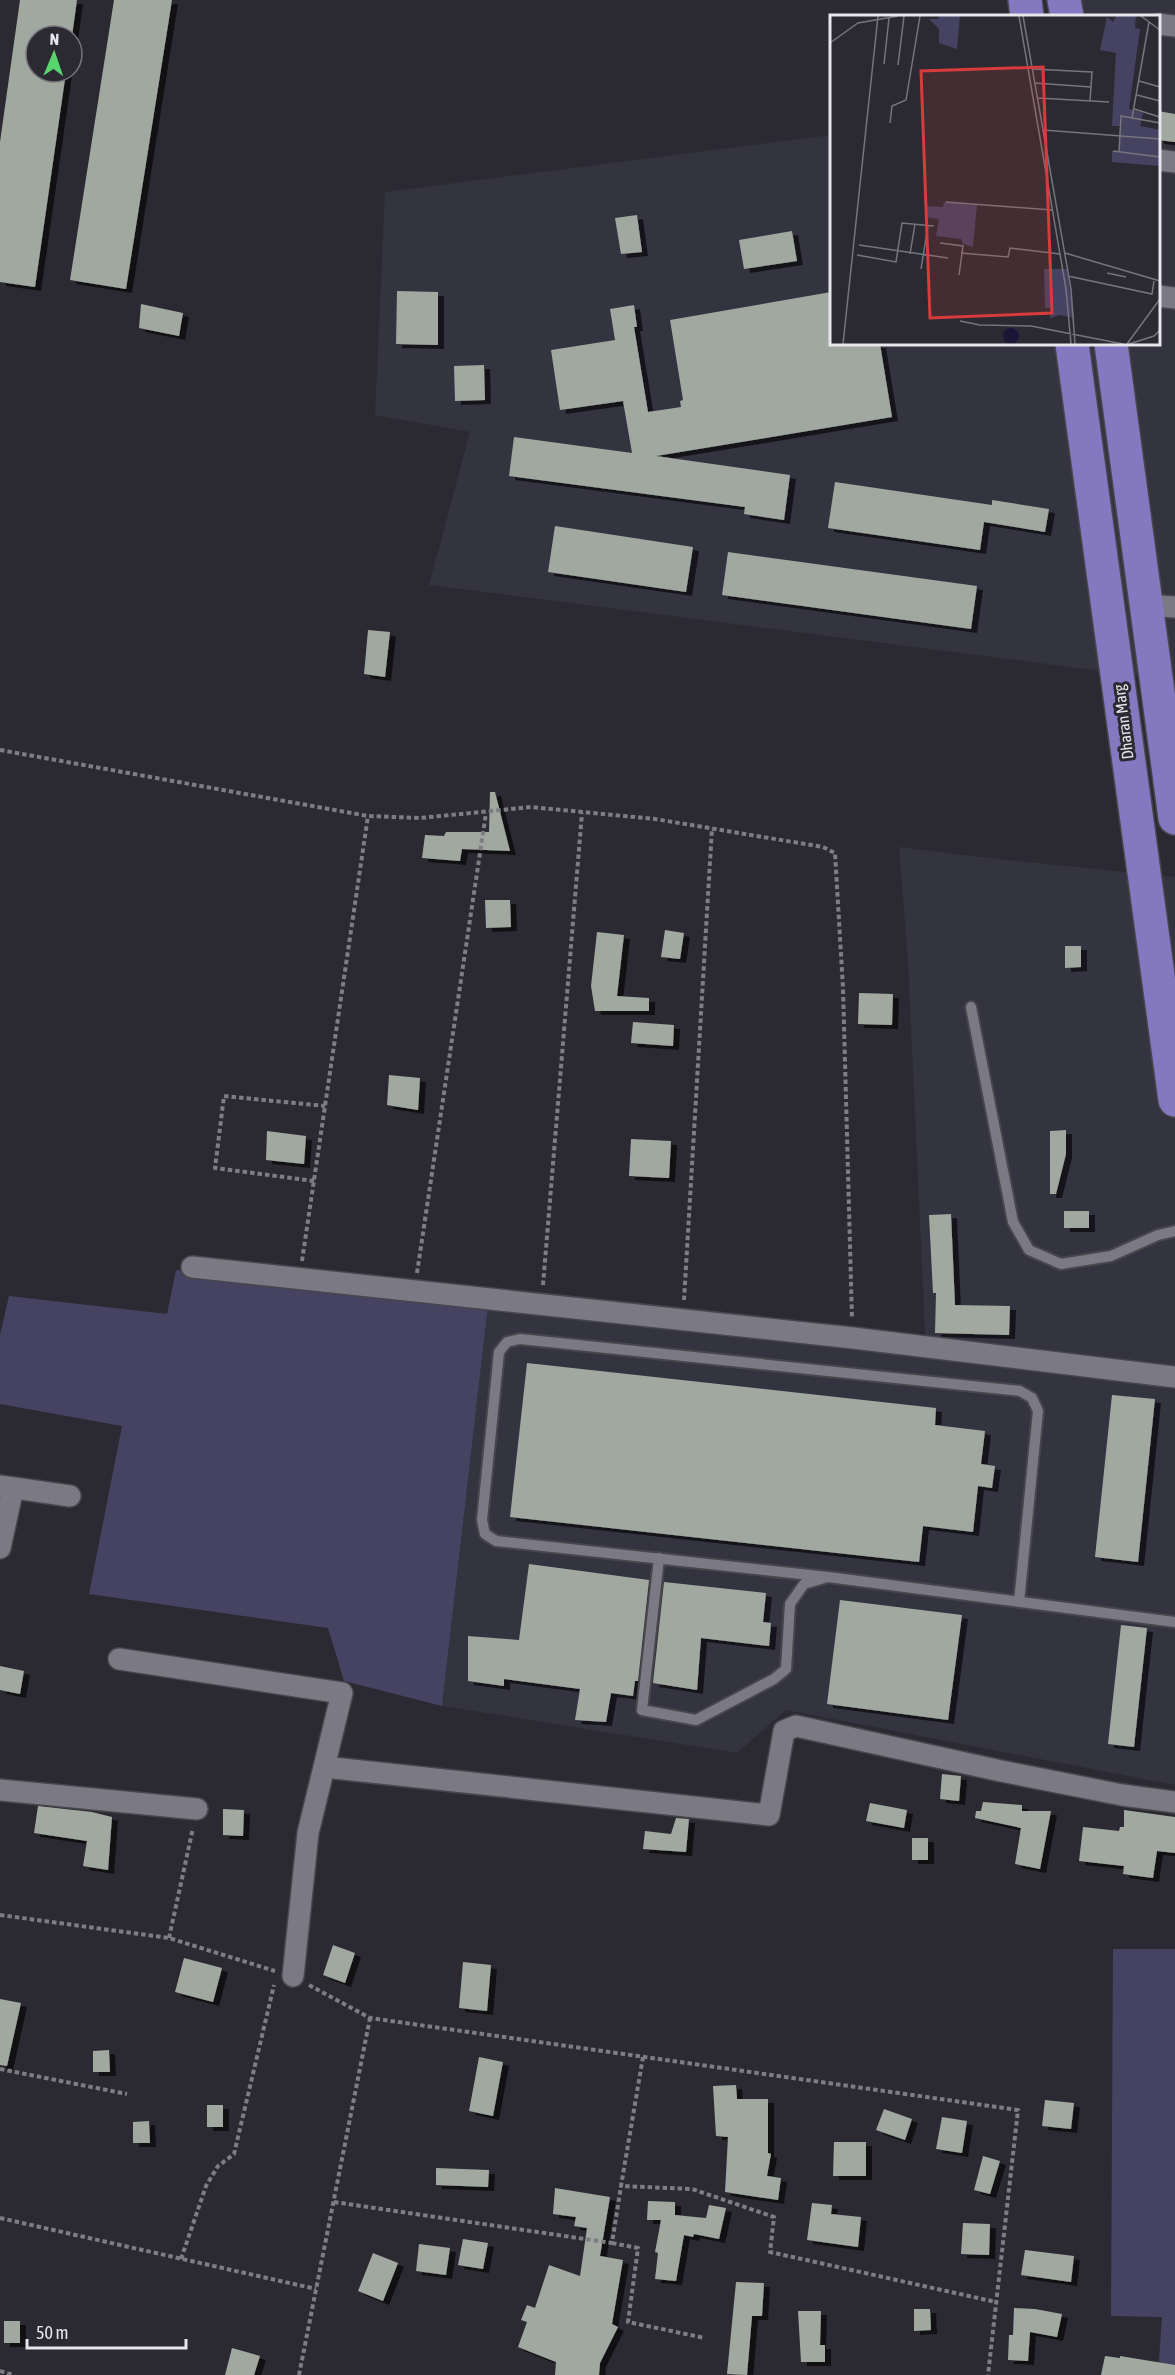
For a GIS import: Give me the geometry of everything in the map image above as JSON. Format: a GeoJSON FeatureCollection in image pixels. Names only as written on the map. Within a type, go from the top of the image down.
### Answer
{"type":"FeatureCollection","features":[{"type":"Feature","properties":{"kind":"main road"},"geometry":{"type":"LineString","coordinates":[[1025,0],[1027,15]]}},
{"type":"Feature","properties":{"kind":"main road"},"geometry":{"type":"LineString","coordinates":[[1064,0],[1067,15]]}},
{"type":"Feature","properties":{"kind":"main road","name":"Dharan Marg"},"geometry":{"type":"LineString","coordinates":[[1072,345],[1175,1100]]}},
{"type":"Feature","properties":{"kind":"main road"},"geometry":{"type":"LineString","coordinates":[[1111,345],[1161,606],[1175,818]]}},
{"type":"Feature","properties":{"kind":"street"},"geometry":{"type":"LineString","coordinates":[[1160,24],[1175,26]]}},
{"type":"Feature","properties":{"kind":"street"},"geometry":{"type":"LineString","coordinates":[[1160,160],[1175,162]]}},
{"type":"Feature","properties":{"kind":"street"},"geometry":{"type":"LineString","coordinates":[[1160,296],[1175,298]]}},
{"type":"Feature","properties":{"kind":"street"},"geometry":{"type":"LineString","coordinates":[[192,1267],[853,1338],[1175,1377]]}},
{"type":"Feature","properties":{"kind":"street"},"geometry":{"type":"LineString","coordinates":[[0,1548],[6,1487],[70,1496]]}},
{"type":"Feature","properties":{"kind":"street"},"geometry":{"type":"LineString","coordinates":[[119,1659],[342,1693],[308,1833],[285,1974]]}},
{"type":"Feature","properties":{"kind":"street"},"geometry":{"type":"LineString","coordinates":[[324,1767],[768,1815],[784,1731],[796,1726],[1012,1773],[1122,1795],[1175,1802]]}},
{"type":"Feature","properties":{"kind":"street"},"geometry":{"type":"LineString","coordinates":[[0,1790],[197,1809]]}},
{"type":"Feature","properties":{"kind":"lane"},"geometry":{"type":"LineString","coordinates":[[971,1007],[1013,1222],[1029,1250],[1061,1264],[1111,1256],[1158,1235],[1175,1231]]}},
{"type":"Feature","properties":{"kind":"lane"},"geometry":{"type":"LineString","coordinates":[[1019,1602],[1038,1411],[1032,1398],[1020,1391],[520,1339],[507,1342],[499,1352],[482,1520],[485,1534],[496,1542],[828,1577],[1019,1602],[1175,1622]]}},
{"type":"Feature","properties":{"kind":"lane"},"geometry":{"type":"LineString","coordinates":[[659,1558],[642,1710],[696,1720],[774,1679],[786,1669],[790,1604],[804,1584],[828,1577]]}},
{"type":"Feature","properties":{"kind":"path"},"geometry":{"type":"LineString","coordinates":[[0,750],[368,816],[420,818],[531,807],[655,819],[823,848],[835,853],[843,988],[853,1338]]}},
{"type":"Feature","properties":{"kind":"path"},"geometry":{"type":"LineString","coordinates":[[414,1292],[486,813]]}},
{"type":"Feature","properties":{"kind":"path"},"geometry":{"type":"LineString","coordinates":[[541,1304],[582,813]]}},
{"type":"Feature","properties":{"kind":"path"},"geometry":{"type":"LineString","coordinates":[[300,1279],[368,816]]}},
{"type":"Feature","properties":{"kind":"path"},"geometry":{"type":"LineString","coordinates":[[682,1319],[712,828]]}},
{"type":"Feature","properties":{"kind":"path"},"geometry":{"type":"LineString","coordinates":[[314,1181],[215,1168],[224,1096],[325,1106]]}},
{"type":"Feature","properties":{"kind":"path"},"geometry":{"type":"LineString","coordinates":[[169,1938],[197,1809]]}},
{"type":"Feature","properties":{"kind":"path"},"geometry":{"type":"LineString","coordinates":[[0,1916],[169,1938],[285,1974],[370,2018],[1018,2110],[988,2375]]}},
{"type":"Feature","properties":{"kind":"path"},"geometry":{"type":"LineString","coordinates":[[182,2259],[206,2186],[218,2166],[234,2154],[285,1974]]}},
{"type":"Feature","properties":{"kind":"path"},"geometry":{"type":"LineString","coordinates":[[299,2375],[370,2018]]}},
{"type":"Feature","properties":{"kind":"path"},"geometry":{"type":"LineString","coordinates":[[612,2242],[643,2056]]}},
{"type":"Feature","properties":{"kind":"path"},"geometry":{"type":"LineString","coordinates":[[0,2069],[127,2094]]}},
{"type":"Feature","properties":{"kind":"path"},"geometry":{"type":"LineString","coordinates":[[621,2186],[692,2189],[774,2217],[770,2252],[996,2302]]}},
{"type":"Feature","properties":{"kind":"path"},"geometry":{"type":"LineString","coordinates":[[333,2202],[612,2242],[638,2248],[628,2322],[705,2338]]}},
{"type":"Feature","properties":{"kind":"path"},"geometry":{"type":"LineString","coordinates":[[0,2218],[316,2289]]}},
{"type":"Feature","properties":{"kind":"path"},"geometry":{"type":"LineString","coordinates":[[0,2372],[13,2375]]}},
{"type":"Feature","properties":{"kind":"shaded area"},"geometry":{"type":"Polygon","coordinates":[[[1064,0],[1175,0],[1175,772],[1156,678],[429,585],[470,432],[375,415],[385,192],[830,135],[830,345],[1160,345],[1160,15],[1067,15],[1064,0]]]}},
{"type":"Feature","properties":{"kind":"shaded area"},"geometry":{"type":"Polygon","coordinates":[[[899,847],[1175,877],[1175,1785],[786,1710],[737,1753],[442,1706],[488,1305],[926,1355],[908,962],[899,847]]]}},
{"type":"Feature","properties":{"kind":"shaded area"},"geometry":{"type":"Polygon","coordinates":[[[176,1270],[488,1305],[442,1706],[344,1681],[328,1628],[89,1594],[122,1426],[0,1404],[0,1335],[9,1296],[167,1314],[176,1270]]]}},
{"type":"Feature","properties":{"kind":"shaded area"},"geometry":{"type":"Polygon","coordinates":[[[1113,1949],[1175,1949],[1175,2375],[1158,2375],[1162,2317],[1111,2316],[1113,1949]]]}},
{"type":"Feature","properties":{"kind":"building"},"geometry":{"type":"Polygon","coordinates":[[[20,0],[77,0],[74,24],[24,24],[24,84],[64,84],[35,287],[0,282],[0,142],[20,0]]]}},
{"type":"Feature","properties":{"kind":"building"},"geometry":{"type":"Polygon","coordinates":[[[114,0],[172,0],[126,289],[70,280],[114,0]]]}},
{"type":"Feature","properties":{"kind":"building"},"geometry":{"type":"Polygon","coordinates":[[[1160,111],[1175,114],[1175,142],[1160,140],[1160,111]]]}},
{"type":"Feature","properties":{"kind":"building"},"geometry":{"type":"Polygon","coordinates":[[[637,215],[642,252],[621,254],[615,218],[637,215]]]}},
{"type":"Feature","properties":{"kind":"building"},"geometry":{"type":"Polygon","coordinates":[[[792,231],[797,261],[744,269],[739,240],[792,231]]]}},
{"type":"Feature","properties":{"kind":"building"},"geometry":{"type":"Polygon","coordinates":[[[397,291],[438,292],[438,345],[396,344],[397,291]]]}},
{"type":"Feature","properties":{"kind":"building"},"geometry":{"type":"Polygon","coordinates":[[[830,292],[830,345],[880,345],[892,417],[656,456],[790,475],[784,520],[744,514],[745,507],[509,476],[514,437],[632,453],[623,401],[560,410],[551,350],[615,340],[610,309],[634,305],[637,327],[634,327],[648,412],[681,407],[680,401],[683,400],[670,320],[830,292]]]}},
{"type":"Feature","properties":{"kind":"building"},"geometry":{"type":"Polygon","coordinates":[[[141,304],[183,313],[179,336],[139,328],[141,304]]]}},
{"type":"Feature","properties":{"kind":"building"},"geometry":{"type":"Polygon","coordinates":[[[484,365],[485,400],[455,401],[454,366],[484,365]]]}},
{"type":"Feature","properties":{"kind":"building"},"geometry":{"type":"Polygon","coordinates":[[[835,482],[992,505],[992,500],[1049,509],[1045,532],[984,522],[980,550],[828,528],[835,482]]]}},
{"type":"Feature","properties":{"kind":"building"},"geometry":{"type":"Polygon","coordinates":[[[555,526],[693,547],[686,592],[548,572],[555,526]]]}},
{"type":"Feature","properties":{"kind":"building"},"geometry":{"type":"Polygon","coordinates":[[[728,552],[977,586],[971,629],[722,595],[728,552]]]}},
{"type":"Feature","properties":{"kind":"building"},"geometry":{"type":"Polygon","coordinates":[[[368,630],[390,632],[385,677],[364,674],[368,630]]]}},
{"type":"Feature","properties":{"kind":"building"},"geometry":{"type":"Polygon","coordinates":[[[490,792],[495,792],[510,851],[462,849],[460,861],[422,858],[425,835],[444,836],[446,832],[489,832],[490,792]]]}},
{"type":"Feature","properties":{"kind":"building"},"geometry":{"type":"Polygon","coordinates":[[[485,900],[510,900],[511,927],[486,928],[485,900]]]}},
{"type":"Feature","properties":{"kind":"building"},"geometry":{"type":"Polygon","coordinates":[[[665,930],[684,933],[680,959],[661,957],[665,930]]]}},
{"type":"Feature","properties":{"kind":"building"},"geometry":{"type":"Polygon","coordinates":[[[597,932],[624,935],[617,996],[649,998],[649,1011],[595,1011],[591,986],[597,932]]]}},
{"type":"Feature","properties":{"kind":"building"},"geometry":{"type":"Polygon","coordinates":[[[1065,946],[1081,946],[1081,967],[1065,968],[1065,946]]]}},
{"type":"Feature","properties":{"kind":"building"},"geometry":{"type":"Polygon","coordinates":[[[859,993],[893,994],[892,1025],[858,1024],[859,993]]]}},
{"type":"Feature","properties":{"kind":"building"},"geometry":{"type":"Polygon","coordinates":[[[633,1022],[674,1025],[673,1046],[631,1043],[633,1022]]]}},
{"type":"Feature","properties":{"kind":"building"},"geometry":{"type":"Polygon","coordinates":[[[389,1075],[420,1078],[418,1110],[387,1105],[389,1075]]]}},
{"type":"Feature","properties":{"kind":"building"},"geometry":{"type":"Polygon","coordinates":[[[1066,1130],[1066,1154],[1056,1194],[1050,1194],[1050,1131],[1066,1130]]]}},
{"type":"Feature","properties":{"kind":"building"},"geometry":{"type":"Polygon","coordinates":[[[267,1131],[306,1136],[304,1164],[266,1160],[267,1131]]]}},
{"type":"Feature","properties":{"kind":"building"},"geometry":{"type":"Polygon","coordinates":[[[631,1139],[671,1141],[669,1178],[629,1176],[631,1139]]]}},
{"type":"Feature","properties":{"kind":"building"},"geometry":{"type":"Polygon","coordinates":[[[1064,1211],[1089,1211],[1089,1228],[1064,1228],[1064,1211]]]}},
{"type":"Feature","properties":{"kind":"building"},"geometry":{"type":"Polygon","coordinates":[[[951,1214],[955,1305],[1010,1306],[1009,1335],[935,1333],[936,1293],[933,1293],[929,1215],[951,1214]]]}},
{"type":"Feature","properties":{"kind":"building"},"geometry":{"type":"Polygon","coordinates":[[[527,1363],[936,1408],[935,1425],[985,1431],[981,1464],[995,1466],[992,1488],[978,1486],[973,1532],[923,1526],[919,1562],[510,1517],[527,1363]]]}},
{"type":"Feature","properties":{"kind":"building"},"geometry":{"type":"Polygon","coordinates":[[[1112,1395],[1155,1399],[1138,1562],[1095,1557],[1112,1395]]]}},
{"type":"Feature","properties":{"kind":"building"},"geometry":{"type":"Polygon","coordinates":[[[529,1564],[649,1580],[638,1681],[635,1681],[633,1696],[611,1693],[606,1722],[575,1720],[580,1689],[504,1679],[504,1686],[468,1681],[468,1636],[519,1640],[529,1564]]]}},
{"type":"Feature","properties":{"kind":"building"},"geometry":{"type":"Polygon","coordinates":[[[664,1582],[766,1593],[763,1622],[771,1623],[769,1646],[701,1638],[697,1690],[653,1683],[664,1582]]]}},
{"type":"Feature","properties":{"kind":"building"},"geometry":{"type":"Polygon","coordinates":[[[840,1600],[962,1615],[948,1720],[827,1704],[840,1600]]]}},
{"type":"Feature","properties":{"kind":"building"},"geometry":{"type":"Polygon","coordinates":[[[1121,1625],[1147,1628],[1134,1747],[1108,1744],[1121,1625]]]}},
{"type":"Feature","properties":{"kind":"building"},"geometry":{"type":"Polygon","coordinates":[[[0,1666],[24,1671],[20,1694],[0,1690],[0,1666]]]}},
{"type":"Feature","properties":{"kind":"building"},"geometry":{"type":"Polygon","coordinates":[[[942,1774],[961,1776],[959,1801],[940,1799],[942,1774]]]}},
{"type":"Feature","properties":{"kind":"building"},"geometry":{"type":"Polygon","coordinates":[[[983,1802],[1022,1805],[1022,1811],[1051,1811],[1040,1869],[1015,1864],[1021,1828],[975,1818],[976,1811],[981,1811],[983,1802]]]}},
{"type":"Feature","properties":{"kind":"building"},"geometry":{"type":"Polygon","coordinates":[[[870,1803],[907,1810],[904,1828],[866,1821],[870,1803]]]}},
{"type":"Feature","properties":{"kind":"building"},"geometry":{"type":"Polygon","coordinates":[[[38,1806],[92,1812],[112,1817],[108,1870],[83,1866],[87,1841],[34,1833],[38,1806]]]}},
{"type":"Feature","properties":{"kind":"building"},"geometry":{"type":"Polygon","coordinates":[[[223,1809],[244,1810],[243,1836],[223,1835],[223,1809]]]}},
{"type":"Feature","properties":{"kind":"building"},"geometry":{"type":"Polygon","coordinates":[[[1124,1810],[1175,1817],[1175,1853],[1157,1851],[1153,1878],[1123,1874],[1124,1866],[1079,1861],[1083,1827],[1119,1831],[1120,1827],[1124,1827],[1124,1810]]]}},
{"type":"Feature","properties":{"kind":"building"},"geometry":{"type":"Polygon","coordinates":[[[676,1818],[689,1819],[686,1852],[643,1849],[645,1831],[671,1834],[676,1818]]]}},
{"type":"Feature","properties":{"kind":"building"},"geometry":{"type":"Polygon","coordinates":[[[912,1838],[928,1838],[928,1860],[912,1860],[912,1838]]]}},
{"type":"Feature","properties":{"kind":"building"},"geometry":{"type":"Polygon","coordinates":[[[333,1945],[355,1953],[345,1983],[323,1975],[333,1945]]]}},
{"type":"Feature","properties":{"kind":"building"},"geometry":{"type":"Polygon","coordinates":[[[184,1958],[222,1968],[213,2002],[175,1992],[184,1958]]]}},
{"type":"Feature","properties":{"kind":"building"},"geometry":{"type":"Polygon","coordinates":[[[463,1962],[491,1965],[487,2011],[459,2008],[463,1962]]]}},
{"type":"Feature","properties":{"kind":"building"},"geometry":{"type":"Polygon","coordinates":[[[0,1999],[21,2003],[7,2066],[0,2065],[0,1999]]]}},
{"type":"Feature","properties":{"kind":"building"},"geometry":{"type":"Polygon","coordinates":[[[109,2050],[110,2072],[93,2072],[93,2051],[109,2050]]]}},
{"type":"Feature","properties":{"kind":"building"},"geometry":{"type":"Polygon","coordinates":[[[479,2057],[503,2062],[493,2116],[469,2111],[479,2057]]]}},
{"type":"Feature","properties":{"kind":"building"},"geometry":{"type":"Polygon","coordinates":[[[736,2085],[737,2099],[768,2099],[768,2153],[771,2154],[767,2176],[781,2178],[778,2200],[725,2192],[728,2137],[716,2136],[713,2086],[736,2085]]]}},
{"type":"Feature","properties":{"kind":"building"},"geometry":{"type":"Polygon","coordinates":[[[1045,2100],[1074,2103],[1071,2129],[1042,2126],[1045,2100]]]}},
{"type":"Feature","properties":{"kind":"building"},"geometry":{"type":"Polygon","coordinates":[[[207,2105],[223,2105],[223,2127],[207,2127],[207,2105]]]}},
{"type":"Feature","properties":{"kind":"building"},"geometry":{"type":"Polygon","coordinates":[[[884,2109],[912,2119],[905,2140],[876,2130],[884,2109]]]}},
{"type":"Feature","properties":{"kind":"building"},"geometry":{"type":"Polygon","coordinates":[[[942,2117],[967,2121],[962,2153],[936,2149],[942,2117]]]}},
{"type":"Feature","properties":{"kind":"building"},"geometry":{"type":"Polygon","coordinates":[[[149,2121],[150,2143],[133,2143],[133,2122],[149,2121]]]}},
{"type":"Feature","properties":{"kind":"building"},"geometry":{"type":"Polygon","coordinates":[[[834,2142],[866,2142],[866,2176],[833,2176],[834,2142]]]}},
{"type":"Feature","properties":{"kind":"building"},"geometry":{"type":"Polygon","coordinates":[[[983,2156],[1000,2161],[990,2194],[974,2190],[983,2156]]]}},
{"type":"Feature","properties":{"kind":"building"},"geometry":{"type":"Polygon","coordinates":[[[436,2168],[489,2170],[488,2187],[436,2185],[436,2168]]]}},
{"type":"Feature","properties":{"kind":"building"},"geometry":{"type":"Polygon","coordinates":[[[555,2188],[610,2197],[600,2256],[623,2260],[612,2324],[618,2327],[600,2363],[599,2375],[555,2375],[556,2362],[518,2347],[527,2322],[521,2320],[527,2305],[535,2308],[549,2265],[580,2276],[587,2228],[574,2226],[576,2217],[553,2214],[555,2188]]]}},
{"type":"Feature","properties":{"kind":"building"},"geometry":{"type":"Polygon","coordinates":[[[648,2201],[675,2202],[675,2215],[706,2218],[709,2205],[726,2208],[719,2239],[694,2234],[693,2237],[684,2235],[676,2281],[655,2279],[658,2253],[655,2252],[661,2220],[647,2220],[648,2201]]]}},
{"type":"Feature","properties":{"kind":"building"},"geometry":{"type":"Polygon","coordinates":[[[812,2203],[832,2205],[831,2214],[861,2217],[858,2247],[807,2240],[812,2203]]]}},
{"type":"Feature","properties":{"kind":"building"},"geometry":{"type":"Polygon","coordinates":[[[963,2223],[990,2224],[989,2255],[961,2254],[963,2223]]]}},
{"type":"Feature","properties":{"kind":"building"},"geometry":{"type":"Polygon","coordinates":[[[463,2239],[488,2243],[483,2269],[458,2265],[463,2239]]]}},
{"type":"Feature","properties":{"kind":"building"},"geometry":{"type":"Polygon","coordinates":[[[419,2244],[450,2248],[446,2275],[416,2271],[419,2244]]]}},
{"type":"Feature","properties":{"kind":"building"},"geometry":{"type":"Polygon","coordinates":[[[1025,2250],[1074,2256],[1071,2282],[1021,2275],[1025,2250]]]}},
{"type":"Feature","properties":{"kind":"building"},"geometry":{"type":"Polygon","coordinates":[[[373,2253],[398,2263],[383,2301],[358,2291],[373,2253]]]}},
{"type":"Feature","properties":{"kind":"building"},"geometry":{"type":"Polygon","coordinates":[[[736,2282],[764,2283],[762,2316],[752,2316],[747,2375],[727,2374],[736,2282]]]}},
{"type":"Feature","properties":{"kind":"building"},"geometry":{"type":"Polygon","coordinates":[[[1014,2308],[1062,2314],[1057,2337],[1030,2332],[1028,2361],[1008,2360],[1009,2335],[1013,2335],[1014,2308]]]}},
{"type":"Feature","properties":{"kind":"building"},"geometry":{"type":"Polygon","coordinates":[[[914,2309],[930,2309],[931,2330],[914,2331],[914,2309]]]}},
{"type":"Feature","properties":{"kind":"building"},"geometry":{"type":"Polygon","coordinates":[[[798,2311],[821,2311],[820,2345],[825,2345],[825,2362],[801,2362],[798,2311]]]}},
{"type":"Feature","properties":{"kind":"building"},"geometry":{"type":"Polygon","coordinates":[[[4,2321],[20,2321],[20,2343],[4,2343],[4,2321]]]}},
{"type":"Feature","properties":{"kind":"building"},"geometry":{"type":"Polygon","coordinates":[[[232,2348],[260,2356],[254,2375],[225,2375],[232,2348]]]}},
{"type":"Feature","properties":{"kind":"building"},"geometry":{"type":"Polygon","coordinates":[[[1105,2356],[1120,2358],[1120,2356],[1175,2365],[1175,2375],[1101,2375],[1105,2356]]]}}]}
